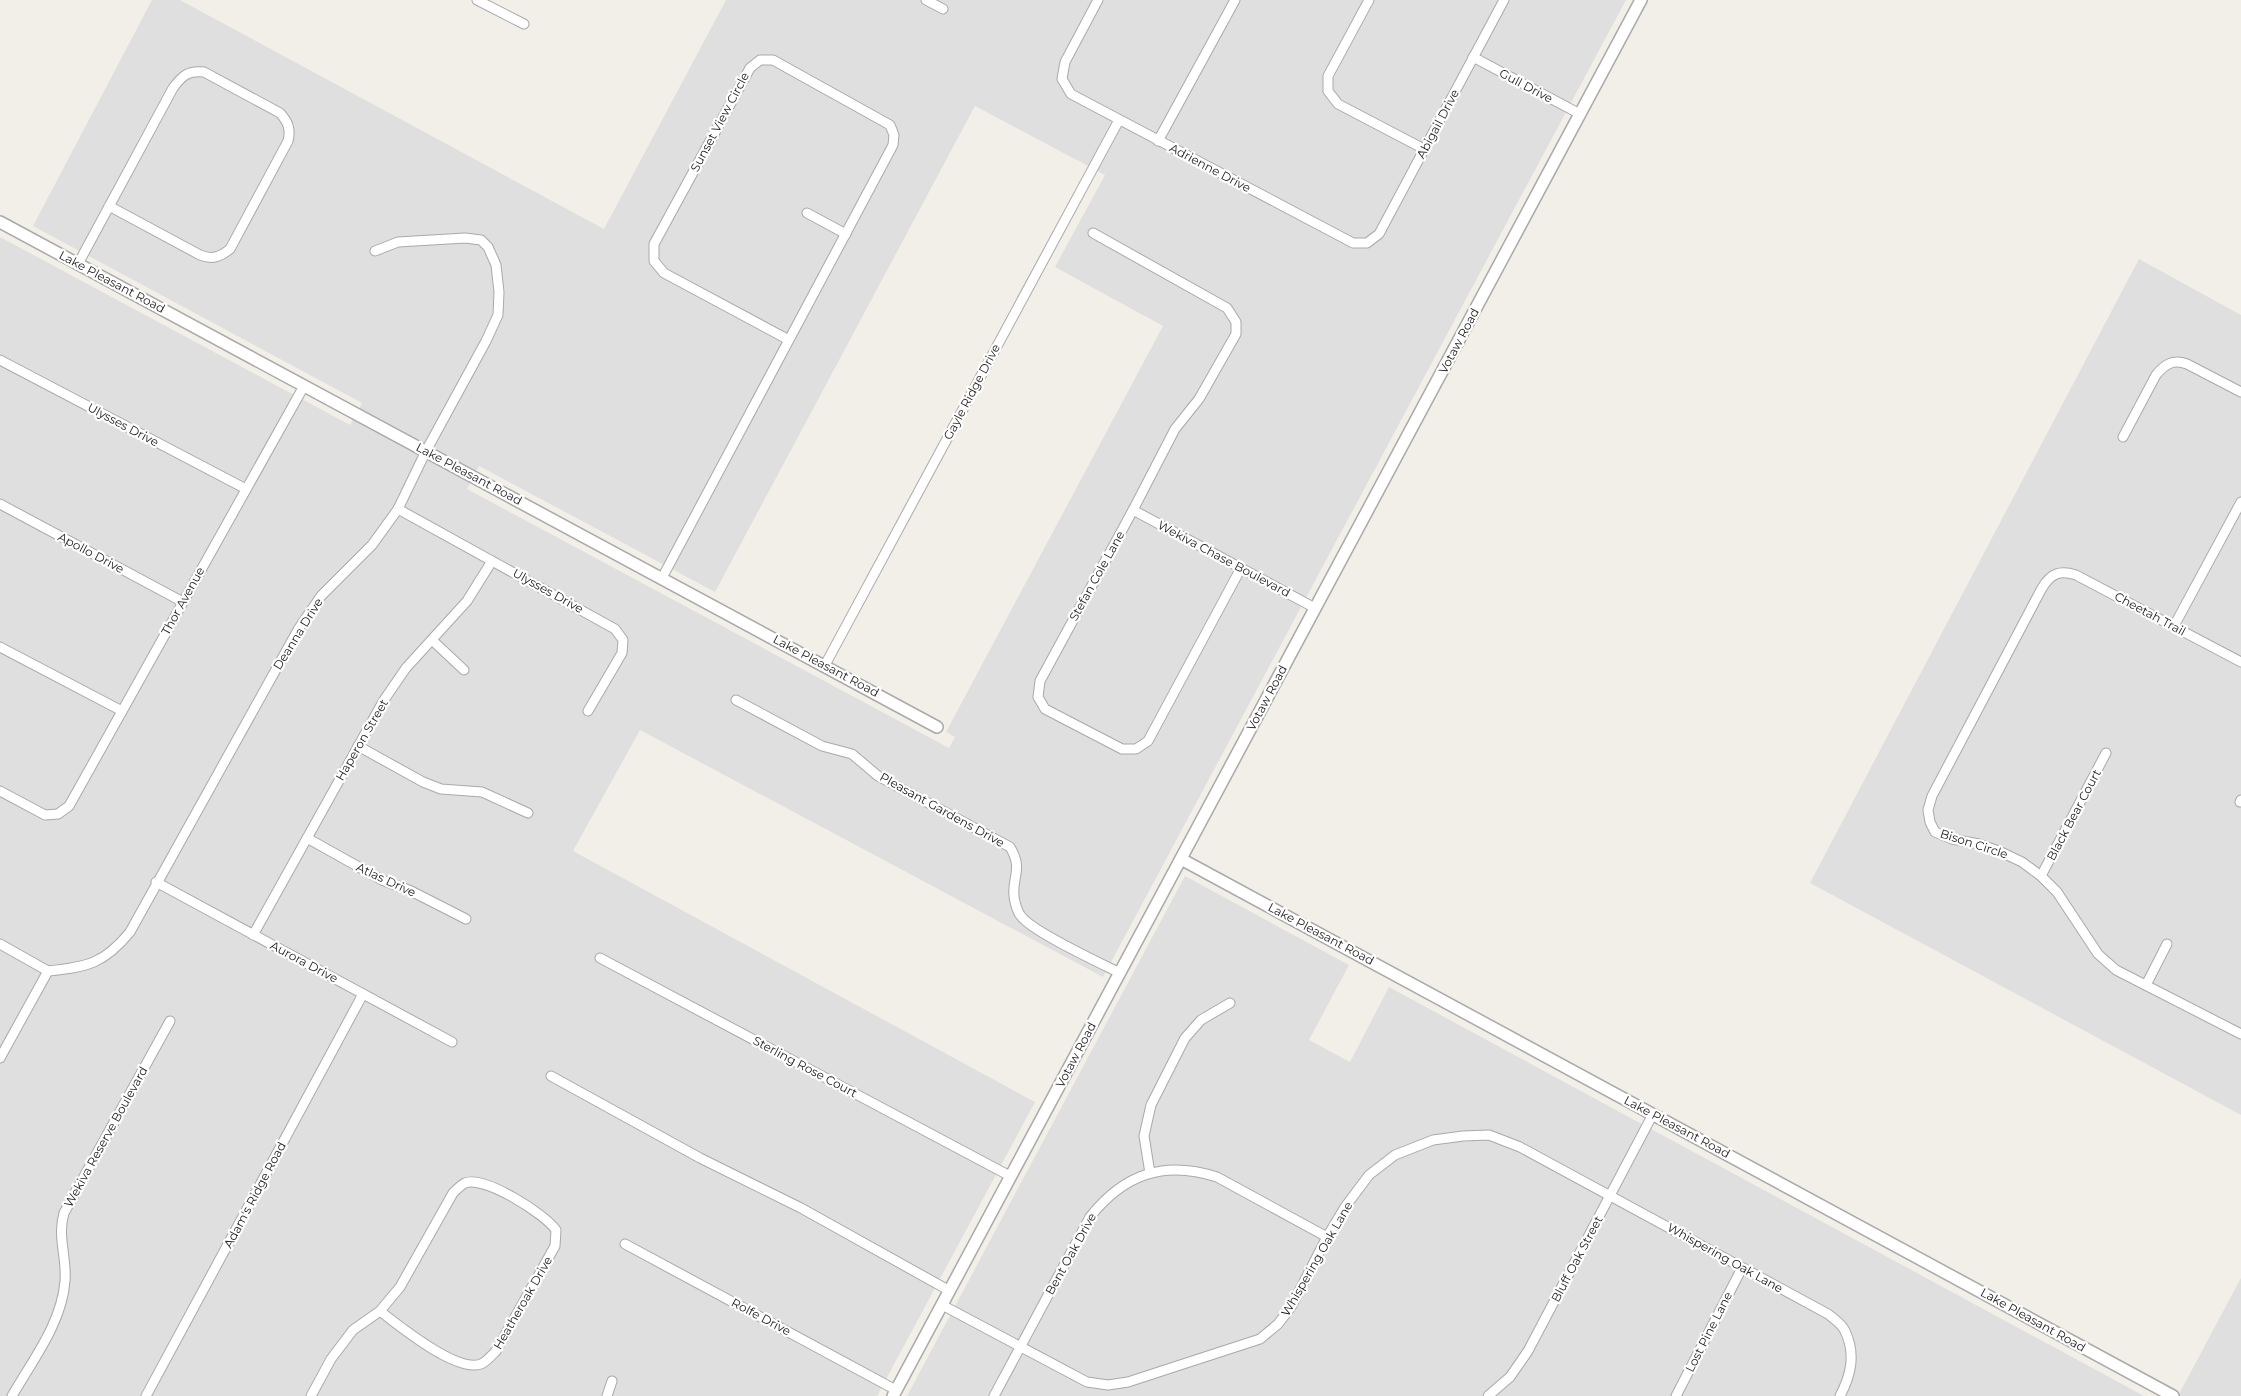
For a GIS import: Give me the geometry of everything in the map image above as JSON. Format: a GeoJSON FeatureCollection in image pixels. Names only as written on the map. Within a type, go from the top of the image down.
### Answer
{"type":"FeatureCollection","features":[{"type":"Feature","properties":{"kind":"street"},"geometry":{"type":"LineString","coordinates":[[478,0],[524,24]]}},
{"type":"Feature","properties":{"kind":"street"},"geometry":{"type":"LineString","coordinates":[[926,0],[943,9]]}},
{"type":"Feature","properties":{"kind":"street","name":"Adrienne Drive"},"geometry":{"type":"LineString","coordinates":[[1098,0],[1065,62],[1062,79],[1071,94],[1353,243],[1367,243]]}},
{"type":"Feature","properties":{"kind":"street"},"geometry":{"type":"LineString","coordinates":[[1158,141],[1234,0]]}},
{"type":"Feature","properties":{"kind":"street"},"geometry":{"type":"LineString","coordinates":[[1369,0],[1328,76],[1328,91],[1338,104],[1424,148]]}},
{"type":"Feature","properties":{"kind":"street","name":"Abigail Drive"},"geometry":{"type":"LineString","coordinates":[[1367,243],[1379,234],[1504,0]]}},
{"type":"Feature","properties":{"kind":"street","name":"Votaw Road"},"geometry":{"type":"LineString","coordinates":[[894,1393],[1641,0]]}},
{"type":"Feature","properties":{"kind":"street","name":"Gull Drive"},"geometry":{"type":"LineString","coordinates":[[1473,58],[1580,114]]}},
{"type":"Feature","properties":{"kind":"street","name":"Sunset View Circle"},"geometry":{"type":"LineString","coordinates":[[662,578],[846,234],[893,145],[894,136],[890,125],[773,60],[760,60],[750,68],[654,244],[654,260],[664,274],[789,340]]}},
{"type":"Feature","properties":{"kind":"street"},"geometry":{"type":"LineString","coordinates":[[78,264],[172,88],[182,76],[193,70],[204,72],[280,112],[288,122],[290,132],[288,141],[230,249],[221,256],[210,259],[200,255],[109,206]]}},
{"type":"Feature","properties":{"kind":"street","name":"Gayle Ridge Drive"},"geometry":{"type":"LineString","coordinates":[[825,665],[1119,120]]}},
{"type":"Feature","properties":{"kind":"street"},"geometry":{"type":"LineString","coordinates":[[807,213],[846,234]]}},
{"type":"Feature","properties":{"kind":"street","name":"Lake Pleasant Road"},"geometry":{"type":"LineString","coordinates":[[0,222],[938,727]]}},
{"type":"Feature","properties":{"kind":"street","name":"Stefan Cole Lane"},"geometry":{"type":"LineString","coordinates":[[1093,233],[1227,308],[1236,322],[1236,334],[1199,399],[1175,429],[1040,681],[1038,697],[1045,708],[1122,749],[1136,750],[1148,741],[1241,568]]}},
{"type":"Feature","properties":{"kind":"street","name":"Deanna Drive"},"geometry":{"type":"LineString","coordinates":[[48,971],[94,963],[116,948],[130,932],[156,882],[299,628],[321,596],[372,544],[398,509],[426,451],[486,341],[498,314],[499,292],[496,265],[488,247],[481,240],[472,238],[398,242],[375,251]]}},
{"type":"Feature","properties":{"kind":"street","name":"Ulysses Drive"},"geometry":{"type":"LineString","coordinates":[[0,360],[246,490]]}},
{"type":"Feature","properties":{"kind":"street"},"geometry":{"type":"LineString","coordinates":[[2123,437],[2156,375],[2171,362],[2178,361],[2187,364],[2241,392]]}},
{"type":"Feature","properties":{"kind":"street","name":"Thor Avenue"},"geometry":{"type":"LineString","coordinates":[[0,791],[45,814],[58,814],[69,806],[304,386]]}},
{"type":"Feature","properties":{"kind":"street"},"geometry":{"type":"LineString","coordinates":[[2174,626],[2241,502]]}},
{"type":"Feature","properties":{"kind":"street","name":"Apollo Drive"},"geometry":{"type":"LineString","coordinates":[[0,504],[182,602]]}},
{"type":"Feature","properties":{"kind":"street","name":"Ulysses Drive"},"geometry":{"type":"LineString","coordinates":[[398,509],[615,628],[623,640],[622,654],[588,711]]}},
{"type":"Feature","properties":{"kind":"street","name":"Wekiva Chase Boulevard"},"geometry":{"type":"LineString","coordinates":[[1133,510],[1315,608]]}},
{"type":"Feature","properties":{"kind":"street","name":"Haperon Street"},"geometry":{"type":"LineString","coordinates":[[253,935],[384,700],[406,668],[467,601],[492,560]]}},
{"type":"Feature","properties":{"kind":"street","name":"Cheetah Trail"},"geometry":{"type":"LineString","coordinates":[[2058,572],[2076,575],[2241,662]]}},
{"type":"Feature","properties":{"kind":"street","name":"Bison Circle"},"geometry":{"type":"LineString","coordinates":[[2058,572],[2052,575],[2042,588],[1932,796],[1928,810],[1930,822],[1935,832],[1942,836],[1979,844],[2022,862],[2041,876],[2057,892],[2098,954],[2116,970],[2241,1034]]}},
{"type":"Feature","properties":{"kind":"street"},"geometry":{"type":"LineString","coordinates":[[432,640],[464,670]]}},
{"type":"Feature","properties":{"kind":"street"},"geometry":{"type":"LineString","coordinates":[[0,647],[122,711]]}},
{"type":"Feature","properties":{"kind":"street","name":"Pleasant Gardens Drive"},"geometry":{"type":"LineString","coordinates":[[736,700],[822,746],[852,754],[878,776],[1010,847],[1016,857],[1018,868],[1014,886],[1014,902],[1021,917],[1033,928],[1120,974]]}},
{"type":"Feature","properties":{"kind":"street"},"geometry":{"type":"LineString","coordinates":[[358,746],[423,782],[441,789],[482,792],[528,814]]}},
{"type":"Feature","properties":{"kind":"street","name":"Black Bear Court"},"geometry":{"type":"LineString","coordinates":[[2041,876],[2106,753]]}},
{"type":"Feature","properties":{"kind":"street","name":"Atlas Drive"},"geometry":{"type":"LineString","coordinates":[[307,838],[382,880],[412,891],[466,919]]}},
{"type":"Feature","properties":{"kind":"street","name":"Lake Pleasant Road"},"geometry":{"type":"LineString","coordinates":[[1181,859],[2173,1396]]}},
{"type":"Feature","properties":{"kind":"street","name":"Aurora Drive"},"geometry":{"type":"LineString","coordinates":[[156,882],[452,1042]]}},
{"type":"Feature","properties":{"kind":"street"},"geometry":{"type":"LineString","coordinates":[[0,944],[48,971],[0,1058]]}},
{"type":"Feature","properties":{"kind":"street"},"geometry":{"type":"LineString","coordinates":[[2146,985],[2167,944]]}},
{"type":"Feature","properties":{"kind":"street","name":"Sterling Rose Court"},"geometry":{"type":"LineString","coordinates":[[600,958],[1010,1176]]}},
{"type":"Feature","properties":{"kind":"street","name":"Adam's Ridge Road"},"geometry":{"type":"LineString","coordinates":[[146,1396],[363,994]]}},
{"type":"Feature","properties":{"kind":"street"},"geometry":{"type":"LineString","coordinates":[[1150,1173],[1144,1136],[1151,1105],[1185,1038],[1201,1020],[1230,1003]]}},
{"type":"Feature","properties":{"kind":"street","name":"Wekiva Reserve Boulevard"},"geometry":{"type":"LineString","coordinates":[[12,1396],[56,1318],[62,1299],[65,1280],[61,1226],[64,1213],[170,1021]]}},
{"type":"Feature","properties":{"kind":"street"},"geometry":{"type":"LineString","coordinates":[[551,1076],[700,1158],[801,1208],[950,1291]]}},
{"type":"Feature","properties":{"kind":"street","name":"Bluff Oak Street"},"geometry":{"type":"LineString","coordinates":[[1488,1396],[1510,1376],[1528,1351],[1654,1114]]}},
{"type":"Feature","properties":{"kind":"street","name":"Whispering Oak Lane"},"geometry":{"type":"LineString","coordinates":[[942,1305],[1086,1382],[1108,1385],[1128,1382],[1260,1339],[1278,1324],[1292,1306],[1327,1237],[1369,1175],[1395,1155],[1433,1140],[1489,1135],[1520,1147],[1611,1195],[1828,1314],[1844,1329],[1850,1348],[1852,1368],[1840,1396]]}},
{"type":"Feature","properties":{"kind":"street","name":"Bent Oak Drive"},"geometry":{"type":"LineString","coordinates":[[994,1396],[1090,1217],[1104,1199],[1123,1186],[1150,1173],[1175,1168],[1199,1171],[1217,1176],[1327,1237]]}},
{"type":"Feature","properties":{"kind":"street","name":"Heatheroak Drive"},"geometry":{"type":"LineString","coordinates":[[311,1396],[331,1359],[353,1330],[380,1311],[400,1287],[453,1194],[464,1183],[476,1182],[490,1186],[541,1214],[556,1230],[555,1246],[496,1351],[482,1364],[463,1365],[412,1336],[380,1311]]}},
{"type":"Feature","properties":{"kind":"street","name":"Rolfe Drive"},"geometry":{"type":"LineString","coordinates":[[625,1244],[894,1393]]}},
{"type":"Feature","properties":{"kind":"street","name":"Lost Pine Lane"},"geometry":{"type":"LineString","coordinates":[[1676,1396],[1742,1268]]}},
{"type":"Feature","properties":{"kind":"street"},"geometry":{"type":"LineString","coordinates":[[607,1396],[612,1381]]}},
{"type":"Feature","properties":{"kind":"shaded area"},"geometry":{"type":"Polygon","coordinates":[[[152,0],[180,0],[604,229],[726,0],[1626,0],[1103,977],[640,730],[573,851],[1035,1102],[877,1396],[0,1396],[0,237],[350,425],[362,403],[33,226],[152,0]],[[975,106],[715,592],[479,466],[467,489],[949,748],[955,737],[946,732],[1163,326],[1055,267],[1105,175],[975,106]]]}},
{"type":"Feature","properties":{"kind":"shaded area"},"geometry":{"type":"Polygon","coordinates":[[[2139,259],[2241,315],[2241,1115],[1810,883],[2139,259]]]}},
{"type":"Feature","properties":{"kind":"shaded area"},"geometry":{"type":"Polygon","coordinates":[[[1185,876],[1349,965],[1309,1040],[1350,1062],[1389,987],[2144,1396],[907,1396],[1185,876]]]}},
{"type":"Feature","properties":{"kind":"shaded area"},"geometry":{"type":"Polygon","coordinates":[[[2241,1278],[2241,1396],[2178,1396],[2241,1278]]]}}]}
